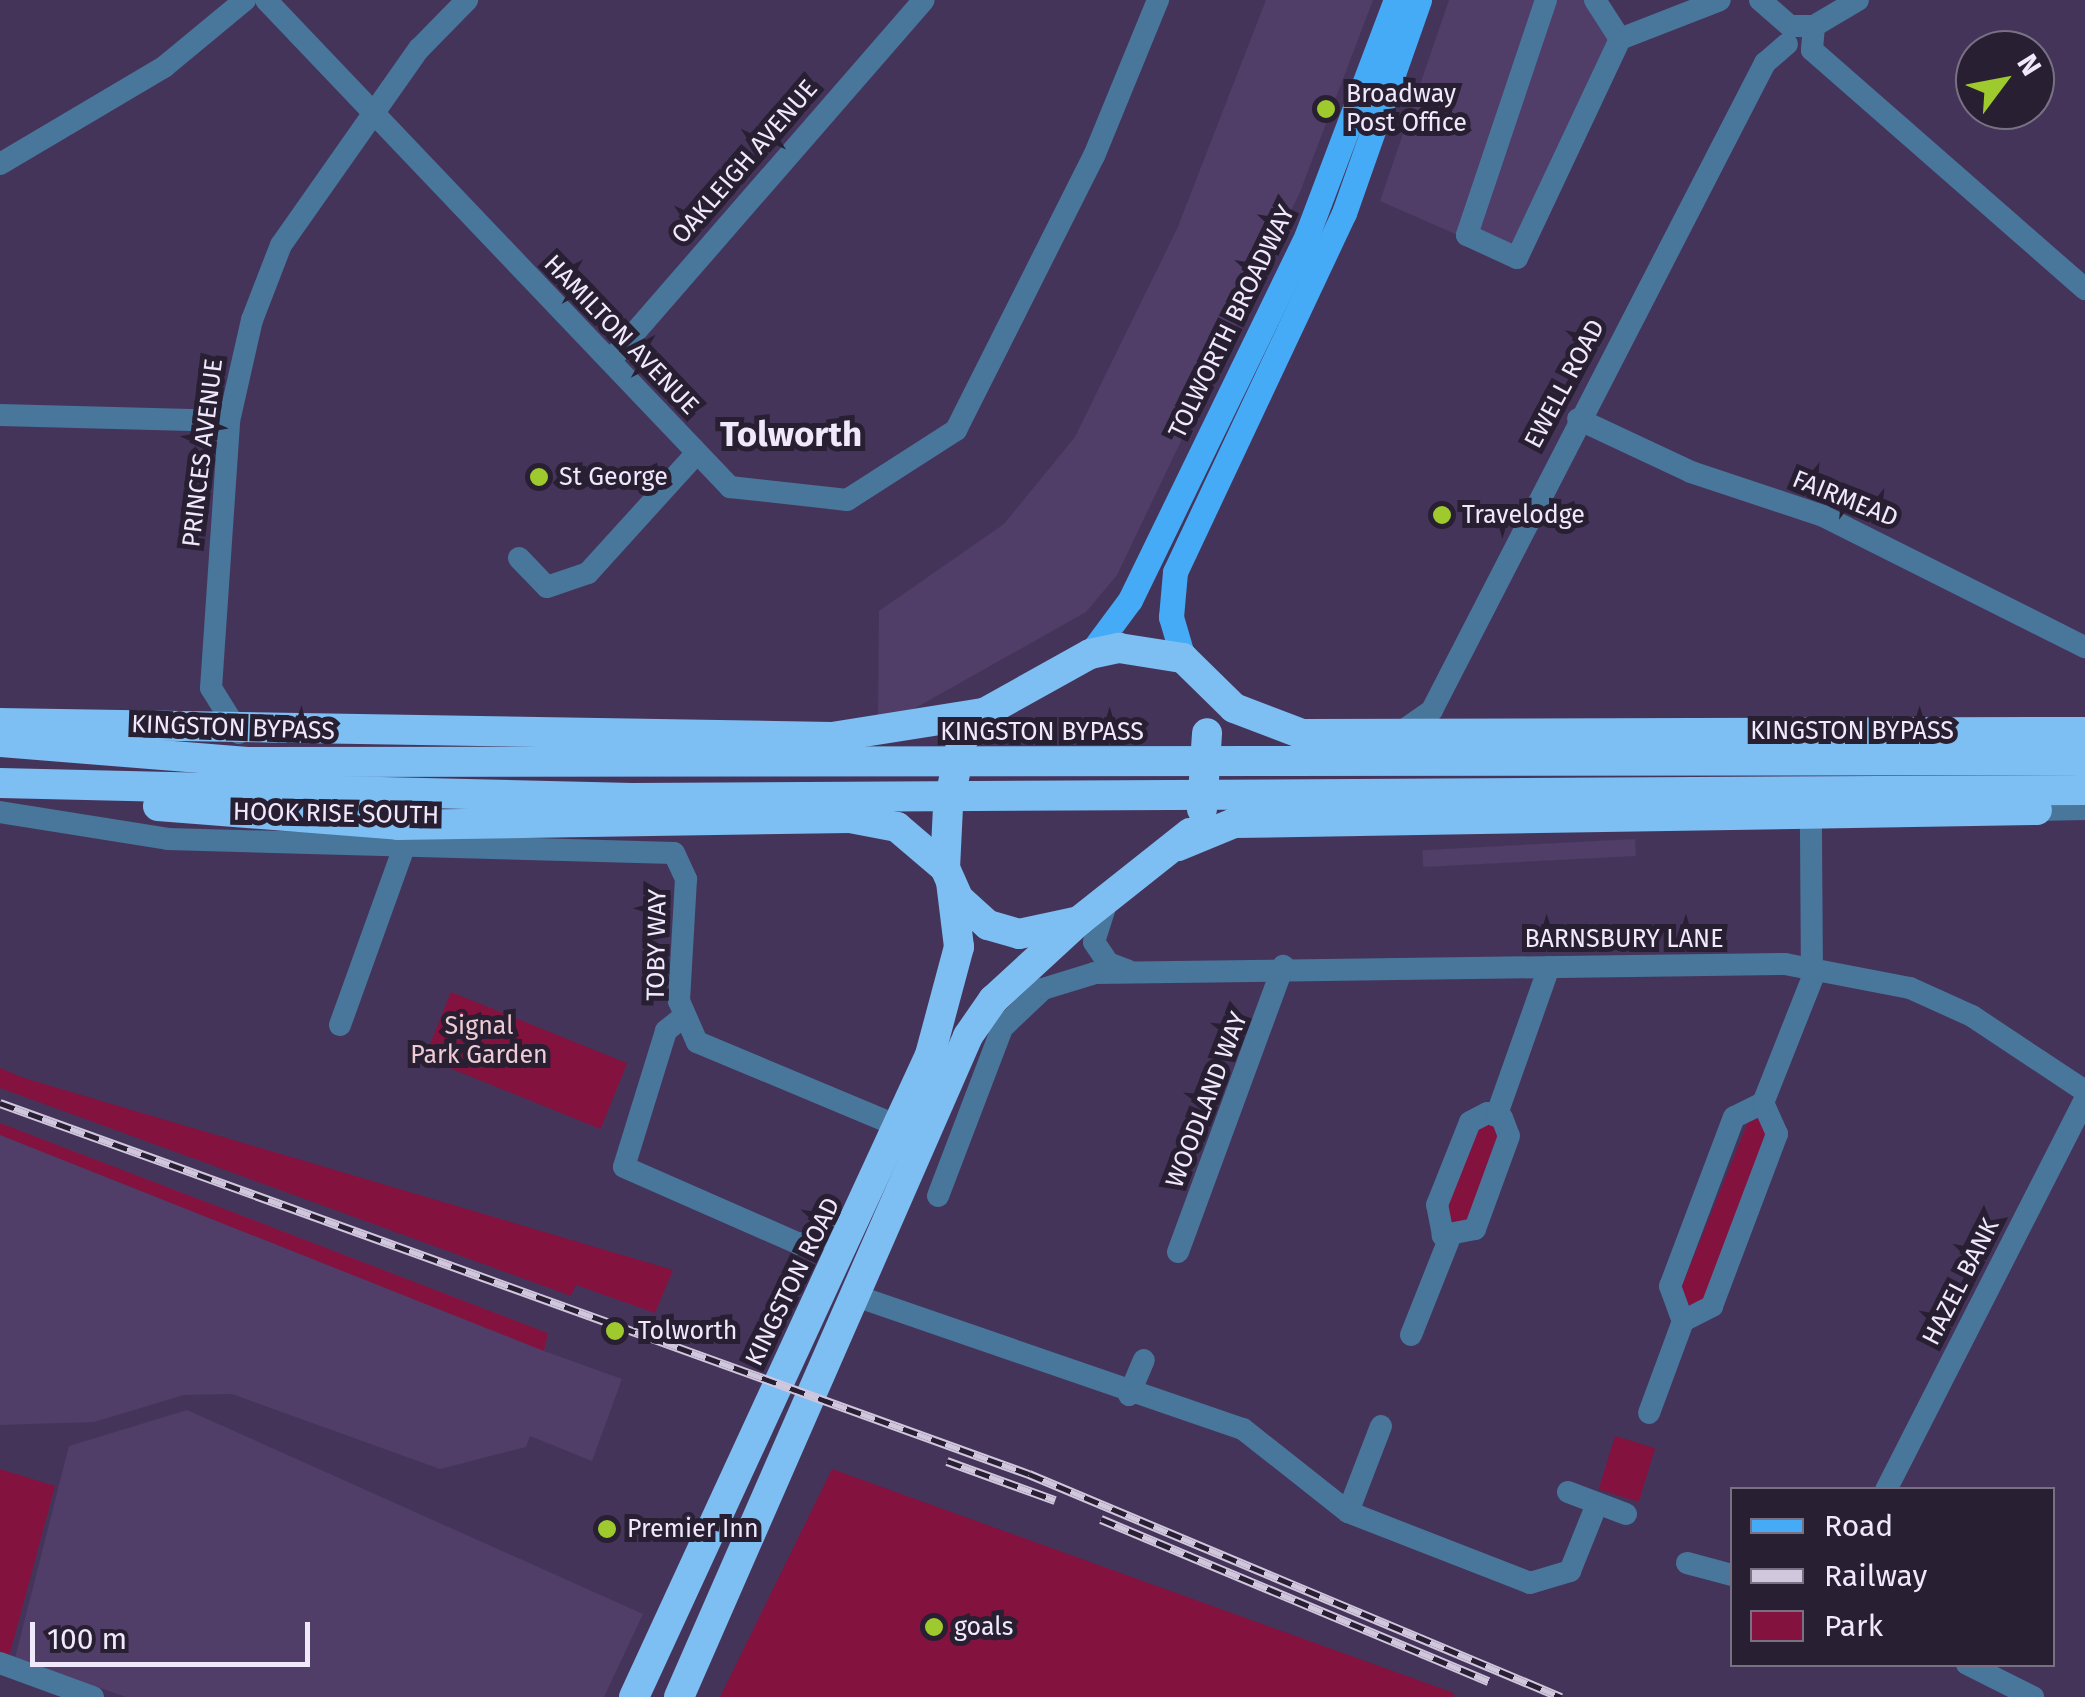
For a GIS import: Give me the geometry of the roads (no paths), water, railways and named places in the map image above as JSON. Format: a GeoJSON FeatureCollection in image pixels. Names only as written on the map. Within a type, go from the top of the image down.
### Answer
{"type":"FeatureCollection","features":[{"type":"Feature","properties":{"kind":"highway"},"geometry":{"type":"LineString","coordinates":[[0,722],[240,733],[832,737],[984,713],[1090,654],[1146,648],[1192,667],[1272,729],[1385,738],[2085,732]]}},
{"type":"Feature","properties":{"kind":"highway"},"geometry":{"type":"LineString","coordinates":[[1178,846],[1202,809],[1207,734],[1192,667]]}},
{"type":"Feature","properties":{"kind":"highway"},"geometry":{"type":"LineString","coordinates":[[948,875],[948,807],[962,740],[984,713]]}},
{"type":"Feature","properties":{"kind":"highway","name":"KINGSTON BYPASS"},"geometry":{"type":"LineString","coordinates":[[0,742],[270,762],[2085,760]]}},
{"type":"Feature","properties":{"kind":"highway"},"geometry":{"type":"LineString","coordinates":[[0,783],[302,821],[873,820],[918,838],[948,875],[970,912],[1002,931],[1032,934],[1080,921]]}},
{"type":"Feature","properties":{"kind":"highway"},"geometry":{"type":"LineString","coordinates":[[32,787],[632,798],[2085,790]]}},
{"type":"Feature","properties":{"kind":"highway"},"geometry":{"type":"LineString","coordinates":[[678,1697],[859,1297],[974,1024],[1080,921],[1178,846],[1234,823],[1811,817],[2085,808]]}},
{"type":"Feature","properties":{"kind":"highway","name":"KINGSTON ROAD"},"geometry":{"type":"LineString","coordinates":[[634,1697],[900,1127],[959,947],[948,875]]}},
{"type":"Feature","properties":{"kind":"main road","name":"TOLWORTH BROADWAY"},"geometry":{"type":"LineString","coordinates":[[1090,654],[1130,600],[1307,235],[1396,0]]}},
{"type":"Feature","properties":{"kind":"main road"},"geometry":{"type":"LineString","coordinates":[[1192,667],[1171,617],[1175,572],[1344,214],[1419,0]]}},
{"type":"Feature","properties":{"kind":"street"},"geometry":{"type":"LineString","coordinates":[[0,164],[164,67],[245,0]]}},
{"type":"Feature","properties":{"kind":"street","name":"HAMILTON AVENUE"},"geometry":{"type":"LineString","coordinates":[[266,0],[730,487],[847,500],[956,430],[1094,156],[1158,0]]}},
{"type":"Feature","properties":{"kind":"street","name":"PRINCES AVENUE"},"geometry":{"type":"LineString","coordinates":[[240,733],[211,688],[229,421],[281,245],[371,114],[467,0]]}},
{"type":"Feature","properties":{"kind":"street","name":"OAKLEIGH AVENUE"},"geometry":{"type":"LineString","coordinates":[[610,361],[924,0]]}},
{"type":"Feature","properties":{"kind":"street"},"geometry":{"type":"LineString","coordinates":[[1546,0],[1467,235],[1517,258],[1620,38],[1720,0]]}},
{"type":"Feature","properties":{"kind":"street"},"geometry":{"type":"LineString","coordinates":[[1595,0],[1620,38]]}},
{"type":"Feature","properties":{"kind":"street"},"geometry":{"type":"LineString","coordinates":[[1760,0],[1789,35],[1813,38],[2085,288]]}},
{"type":"Feature","properties":{"kind":"street"},"geometry":{"type":"LineString","coordinates":[[1813,38],[1858,0]]}},
{"type":"Feature","properties":{"kind":"street","name":"EWELL ROAD"},"geometry":{"type":"LineString","coordinates":[[1385,738],[1432,710],[1578,419],[1765,63],[1789,35]]}},
{"type":"Feature","properties":{"kind":"street"},"geometry":{"type":"LineString","coordinates":[[0,415],[229,421]]}},
{"type":"Feature","properties":{"kind":"street","name":"FAIRMEAD"},"geometry":{"type":"LineString","coordinates":[[1578,419],[1692,472],[1823,516],[2085,647]]}},
{"type":"Feature","properties":{"kind":"street"},"geometry":{"type":"LineString","coordinates":[[519,558],[547,587],[588,573],[697,453]]}},
{"type":"Feature","properties":{"kind":"street","name":"HOOK RISE SOUTH"},"geometry":{"type":"LineString","coordinates":[[0,812],[168,840],[406,842],[674,853]]}},
{"type":"Feature","properties":{"kind":"street"},"geometry":{"type":"LineString","coordinates":[[1648,1413],[1683,1320],[1670,1286],[1734,1117],[1763,1103],[1813,968],[1811,817]]}},
{"type":"Feature","properties":{"kind":"street","name":"TOBY WAY"},"geometry":{"type":"LineString","coordinates":[[705,821],[674,853],[686,879],[684,1017],[711,1053],[900,1127]]}},
{"type":"Feature","properties":{"kind":"street"},"geometry":{"type":"LineString","coordinates":[[340,1025],[406,842]]}},
{"type":"Feature","properties":{"kind":"street"},"geometry":{"type":"LineString","coordinates":[[1107,900],[1096,949],[1132,972]]}},
{"type":"Feature","properties":{"kind":"street","name":"BARNSBURY LANE"},"geometry":{"type":"LineString","coordinates":[[938,1196],[1012,1013],[1056,982],[1132,972],[1283,966],[1813,968],[1946,1004],[2085,1090]]}},
{"type":"Feature","properties":{"kind":"street","name":"WOODLAND WAY"},"geometry":{"type":"LineString","coordinates":[[1178,1252],[1283,966]]}},
{"type":"Feature","properties":{"kind":"street"},"geometry":{"type":"LineString","coordinates":[[1496,1114],[1549,967]]}},
{"type":"Feature","properties":{"kind":"street"},"geometry":{"type":"LineString","coordinates":[[684,1017],[666,1031],[622,1154],[630,1174],[799,1244],[853,1230]]}},
{"type":"Feature","properties":{"kind":"street","name":"HAZEL BANK"},"geometry":{"type":"LineString","coordinates":[[1888,1487],[2085,1099]]}},
{"type":"Feature","properties":{"kind":"street"},"geometry":{"type":"LineString","coordinates":[[1683,1320],[1712,1306],[1777,1134],[1763,1103]]}},
{"type":"Feature","properties":{"kind":"street"},"geometry":{"type":"LineString","coordinates":[[1450,1237],[1475,1229],[1509,1136],[1496,1114]]}},
{"type":"Feature","properties":{"kind":"street"},"geometry":{"type":"LineString","coordinates":[[1450,1237],[1436,1222],[1437,1205],[1470,1122],[1496,1114]]}},
{"type":"Feature","properties":{"kind":"street"},"geometry":{"type":"LineString","coordinates":[[1411,1335],[1450,1237]]}},
{"type":"Feature","properties":{"kind":"street"},"geometry":{"type":"LineString","coordinates":[[859,1297],[1129,1395],[1243,1429],[1348,1512],[1543,1584],[1570,1571],[1598,1504]]}},
{"type":"Feature","properties":{"kind":"street"},"geometry":{"type":"LineString","coordinates":[[1129,1395],[1144,1360]]}},
{"type":"Feature","properties":{"kind":"street"},"geometry":{"type":"LineString","coordinates":[[1348,1512],[1381,1426]]}},
{"type":"Feature","properties":{"kind":"street"},"geometry":{"type":"LineString","coordinates":[[1568,1492],[1626,1514]]}},
{"type":"Feature","properties":{"kind":"street"},"geometry":{"type":"LineString","coordinates":[[1687,1563],[1730,1574]]}},
{"type":"Feature","properties":{"kind":"street"},"geometry":{"type":"LineString","coordinates":[[0,1664],[93,1697]]}},
{"type":"Feature","properties":{"kind":"street"},"geometry":{"type":"LineString","coordinates":[[1973,1667],[2033,1697]]}},
{"type":"Feature","properties":{"kind":"railway"},"geometry":{"type":"LineString","coordinates":[[0,1103],[1029,1474],[1561,1697]]}},
{"type":"Feature","properties":{"kind":"railway"},"geometry":{"type":"LineString","coordinates":[[947,1461],[1055,1500]]}},
{"type":"Feature","properties":{"kind":"railway"},"geometry":{"type":"LineString","coordinates":[[1101,1519],[1488,1681]]}},
{"type":"Feature","properties":{"kind":"place","name":"Broadway Post Office"},"geometry":{"type":"Point","coordinates":[1326,109]}},
{"type":"Feature","properties":{"kind":"place","name":"St George"},"geometry":{"type":"Point","coordinates":[539,477]}},
{"type":"Feature","properties":{"kind":"place","name":"Travelodge"},"geometry":{"type":"Point","coordinates":[1442,515]}},
{"type":"Feature","properties":{"kind":"place","name":"Tolworth"},"geometry":{"type":"Point","coordinates":[615,1331]}},
{"type":"Feature","properties":{"kind":"place","name":"Premier Inn"},"geometry":{"type":"Point","coordinates":[607,1529]}},
{"type":"Feature","properties":{"kind":"place","name":"goals"},"geometry":{"type":"Point","coordinates":[934,1627]}},
{"type":"Feature","properties":{"kind":"district","name":"Tolworth"},"geometry":{"type":"Point","coordinates":[791,434]}},
{"type":"Feature","properties":{"kind":"park label","name":"Signal Park Garden"},"geometry":{"type":"Point","coordinates":[479,1042]}}]}
